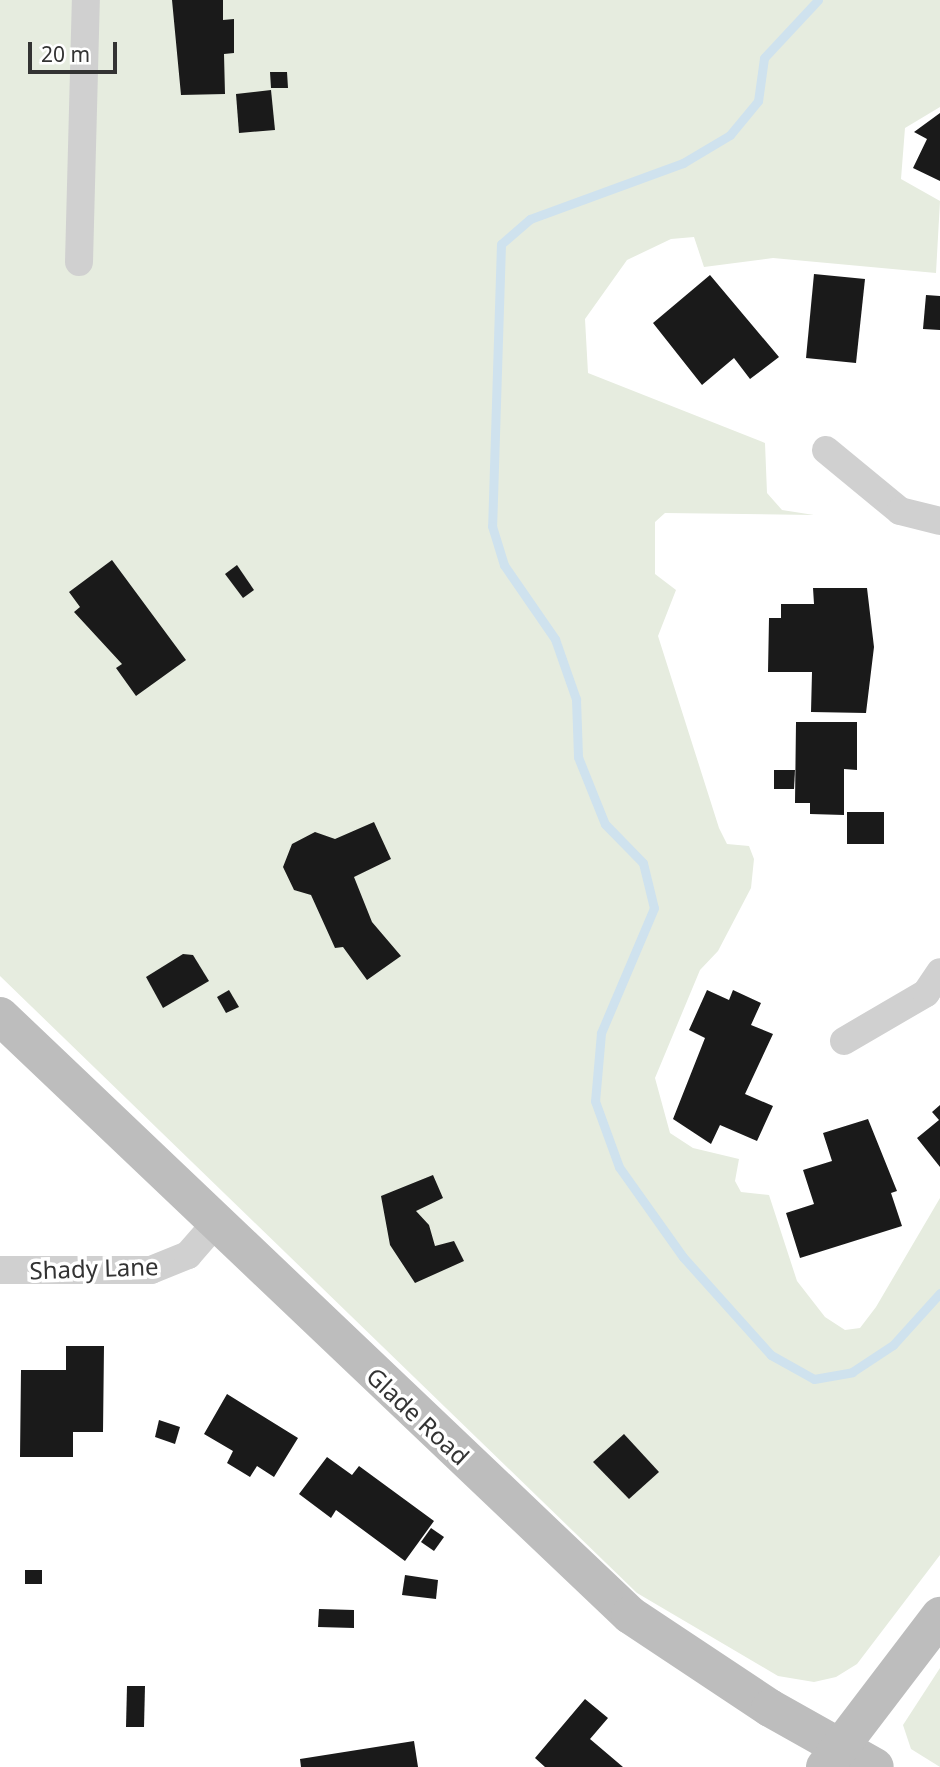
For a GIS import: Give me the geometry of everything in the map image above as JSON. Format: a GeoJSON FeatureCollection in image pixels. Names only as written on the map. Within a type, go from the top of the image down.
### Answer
{"type":"FeatureCollection","features":[{"type":"Feature","properties":{"kind":"street"},"geometry":{"type":"LineString","coordinates":[[79,262],[86,0]]}},
{"type":"Feature","properties":{"kind":"street"},"geometry":{"type":"LineString","coordinates":[[826,450],[869,491],[930,520]]}},
{"type":"Feature","properties":{"kind":"street"},"geometry":{"type":"LineString","coordinates":[[844,1041],[926,993],[940,972]]}},
{"type":"Feature","properties":{"kind":"street","name":"Glade Road"},"geometry":{"type":"LineString","coordinates":[[0,1016],[214,1225],[630,1615],[832,1757],[875,1767]]}},
{"type":"Feature","properties":{"kind":"street","name":"Shady Lane"},"geometry":{"type":"LineString","coordinates":[[0,1270],[151,1270],[188,1255],[214,1225]]}},
{"type":"Feature","properties":{"kind":"street"},"geometry":{"type":"LineString","coordinates":[[832,1757],[940,1616]]}},
{"type":"Feature","properties":{"kind":"shaded area"},"geometry":{"type":"Polygon","coordinates":[[[0,0],[940,0],[940,107],[905,128],[901,179],[940,201],[936,273],[773,258],[704,267],[694,237],[671,239],[627,260],[585,319],[588,373],[765,443],[767,493],[782,510],[814,515],[665,513],[655,522],[655,574],[676,590],[658,636],[719,828],[727,844],[749,846],[754,859],[751,888],[718,951],[700,970],[655,1078],[670,1133],[693,1148],[739,1159],[735,1181],[741,1192],[769,1195],[797,1281],[825,1317],[845,1330],[860,1328],[876,1307],[940,1198],[940,1555],[857,1664],[836,1677],[814,1682],[778,1676],[637,1593],[0,976],[0,0]]]}},
{"type":"Feature","properties":{"kind":"shaded area"},"geometry":{"type":"Polygon","coordinates":[[[940,1668],[940,1767],[911,1749],[903,1725],[940,1668]]]}},
{"type":"Feature","properties":{"kind":"building"},"geometry":{"type":"Polygon","coordinates":[[[172,0],[223,0],[223,20],[234,19],[234,53],[224,54],[225,94],[181,95],[172,0]]]}},
{"type":"Feature","properties":{"kind":"building"},"geometry":{"type":"Polygon","coordinates":[[[270,72],[287,72],[288,88],[271,88],[270,72]]]}},
{"type":"Feature","properties":{"kind":"building"},"geometry":{"type":"Polygon","coordinates":[[[271,90],[275,130],[239,133],[236,94],[271,90]]]}},
{"type":"Feature","properties":{"kind":"building"},"geometry":{"type":"Polygon","coordinates":[[[940,113],[940,181],[913,168],[927,139],[914,132],[940,113]]]}},
{"type":"Feature","properties":{"kind":"building"},"geometry":{"type":"Polygon","coordinates":[[[814,274],[865,279],[856,363],[806,358],[814,274]]]}},
{"type":"Feature","properties":{"kind":"building"},"geometry":{"type":"Polygon","coordinates":[[[710,275],[779,357],[750,379],[734,358],[702,385],[653,323],[710,275]]]}},
{"type":"Feature","properties":{"kind":"building"},"geometry":{"type":"Polygon","coordinates":[[[926,295],[940,296],[940,330],[923,329],[926,295]]]}},
{"type":"Feature","properties":{"kind":"building"},"geometry":{"type":"Polygon","coordinates":[[[112,560],[186,660],[136,696],[116,668],[122,664],[74,612],[80,607],[69,592],[112,560]]]}},
{"type":"Feature","properties":{"kind":"building"},"geometry":{"type":"Polygon","coordinates":[[[237,565],[254,590],[243,598],[225,574],[237,565]]]}},
{"type":"Feature","properties":{"kind":"building"},"geometry":{"type":"Polygon","coordinates":[[[813,588],[867,588],[874,647],[866,713],[811,712],[812,672],[768,672],[769,618],[781,618],[781,604],[814,604],[813,588]]]}},
{"type":"Feature","properties":{"kind":"building"},"geometry":{"type":"Polygon","coordinates":[[[796,722],[857,722],[857,770],[844,769],[844,815],[810,814],[810,803],[795,803],[796,722]]]}},
{"type":"Feature","properties":{"kind":"building"},"geometry":{"type":"Polygon","coordinates":[[[774,770],[795,770],[794,789],[774,789],[774,770]]]}},
{"type":"Feature","properties":{"kind":"building"},"geometry":{"type":"Polygon","coordinates":[[[847,812],[884,812],[884,844],[847,844],[847,812]]]}},
{"type":"Feature","properties":{"kind":"building"},"geometry":{"type":"Polygon","coordinates":[[[374,822],[391,859],[354,877],[372,922],[401,956],[367,980],[343,947],[335,948],[311,895],[294,890],[283,867],[292,844],[315,832],[335,839],[374,822]]]}},
{"type":"Feature","properties":{"kind":"building"},"geometry":{"type":"Polygon","coordinates":[[[183,954],[193,955],[209,981],[163,1008],[146,977],[183,954]]]}},
{"type":"Feature","properties":{"kind":"building"},"geometry":{"type":"Polygon","coordinates":[[[229,990],[239,1007],[226,1013],[217,997],[229,990]]]}},
{"type":"Feature","properties":{"kind":"building"},"geometry":{"type":"Polygon","coordinates":[[[707,990],[729,1000],[733,990],[761,1003],[751,1025],[773,1034],[745,1094],[773,1106],[757,1141],[720,1125],[711,1144],[673,1119],[705,1038],[689,1030],[707,990]]]}},
{"type":"Feature","properties":{"kind":"building"},"geometry":{"type":"Polygon","coordinates":[[[940,1105],[940,1167],[917,1138],[939,1120],[932,1112],[940,1105]]]}},
{"type":"Feature","properties":{"kind":"building"},"geometry":{"type":"Polygon","coordinates":[[[868,1119],[897,1191],[891,1193],[902,1226],[800,1258],[786,1213],[814,1204],[803,1170],[832,1161],[823,1133],[868,1119]]]}},
{"type":"Feature","properties":{"kind":"building"},"geometry":{"type":"Polygon","coordinates":[[[433,1175],[443,1198],[416,1211],[429,1225],[435,1246],[454,1241],[464,1261],[415,1283],[390,1245],[381,1196],[433,1175]]]}},
{"type":"Feature","properties":{"kind":"building"},"geometry":{"type":"Polygon","coordinates":[[[66,1346],[104,1346],[103,1432],[73,1432],[73,1457],[20,1457],[21,1370],[66,1370],[66,1346]]]}},
{"type":"Feature","properties":{"kind":"building"},"geometry":{"type":"Polygon","coordinates":[[[227,1394],[298,1438],[274,1477],[257,1466],[250,1477],[227,1463],[233,1451],[204,1434],[227,1394]]]}},
{"type":"Feature","properties":{"kind":"building"},"geometry":{"type":"Polygon","coordinates":[[[159,1420],[180,1427],[175,1444],[155,1437],[159,1420]]]}},
{"type":"Feature","properties":{"kind":"building"},"geometry":{"type":"Polygon","coordinates":[[[624,1434],[659,1472],[629,1499],[593,1462],[624,1434]]]}},
{"type":"Feature","properties":{"kind":"building"},"geometry":{"type":"Polygon","coordinates":[[[327,1457],[352,1475],[359,1466],[434,1521],[405,1561],[336,1510],[331,1518],[299,1494],[327,1457]]]}},
{"type":"Feature","properties":{"kind":"building"},"geometry":{"type":"Polygon","coordinates":[[[431,1528],[444,1537],[434,1551],[421,1542],[431,1528]]]}},
{"type":"Feature","properties":{"kind":"building"},"geometry":{"type":"Polygon","coordinates":[[[25,1570],[42,1570],[42,1584],[25,1584],[25,1570]]]}},
{"type":"Feature","properties":{"kind":"building"},"geometry":{"type":"Polygon","coordinates":[[[405,1575],[438,1580],[436,1599],[402,1595],[405,1575]]]}},
{"type":"Feature","properties":{"kind":"building"},"geometry":{"type":"Polygon","coordinates":[[[319,1609],[354,1610],[354,1628],[318,1627],[319,1609]]]}},
{"type":"Feature","properties":{"kind":"building"},"geometry":{"type":"Polygon","coordinates":[[[127,1686],[145,1686],[144,1727],[126,1727],[127,1686]]]}},
{"type":"Feature","properties":{"kind":"building"},"geometry":{"type":"Polygon","coordinates":[[[585,1699],[608,1718],[590,1739],[623,1767],[545,1767],[535,1758],[585,1699]]]}},
{"type":"Feature","properties":{"kind":"building"},"geometry":{"type":"Polygon","coordinates":[[[414,1741],[418,1767],[301,1767],[300,1759],[414,1741]]]}},
{"type":"Feature","properties":{"kind":"waterway"},"geometry":{"type":"LineString","coordinates":[[818,0],[764,58],[758,101],[730,135],[683,163],[530,219],[501,244],[492,526],[504,565],[555,639],[576,699],[578,757],[605,824],[643,863],[654,908],[601,1033],[595,1101],[619,1167],[683,1257],[771,1355],[814,1379],[852,1372],[893,1345],[940,1293]]}}]}
